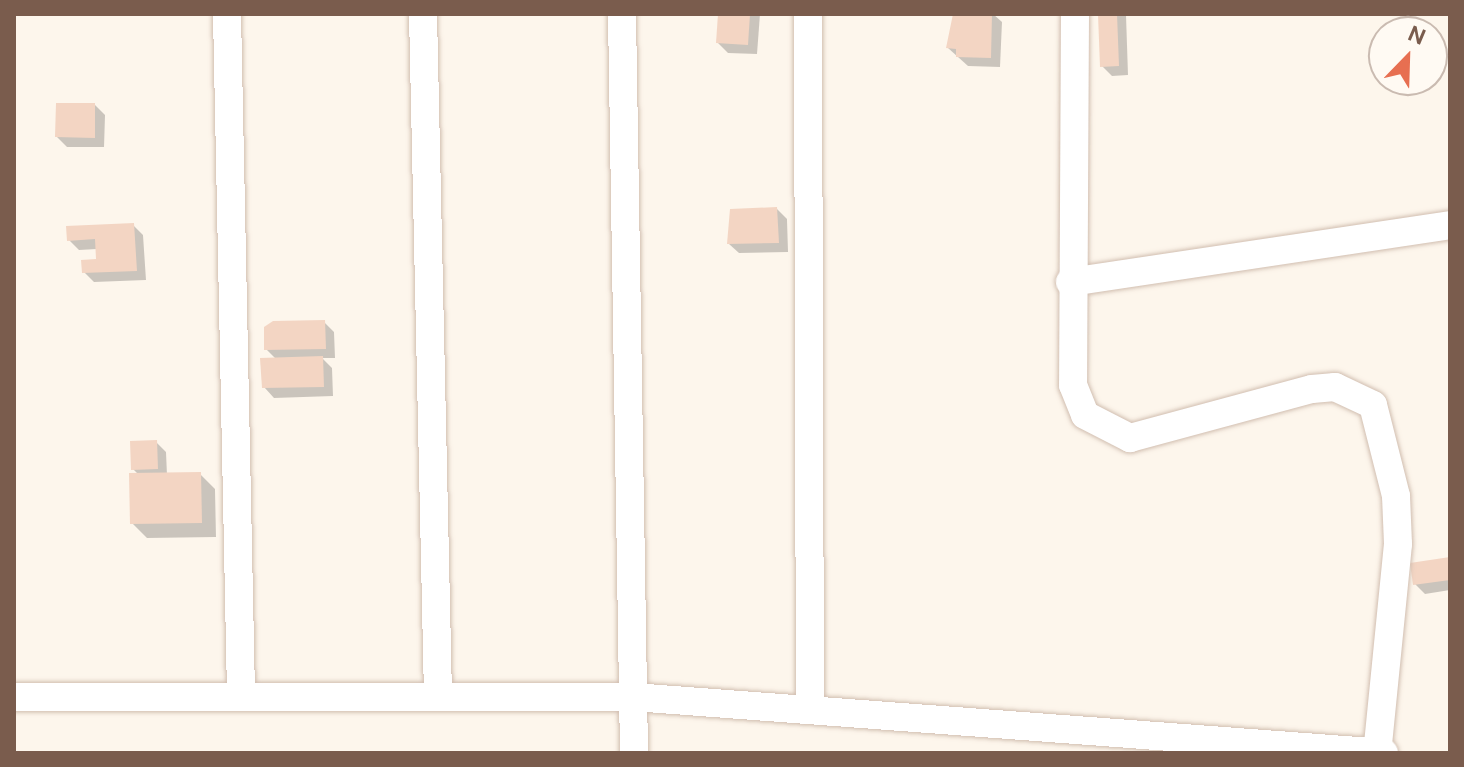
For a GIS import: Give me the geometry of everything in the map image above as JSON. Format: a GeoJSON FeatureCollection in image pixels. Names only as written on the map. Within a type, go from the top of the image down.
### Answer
{"type":"FeatureCollection","features":[{"type":"Feature","properties":{"kind":"street"},"geometry":{"type":"LineString","coordinates":[[227,14],[241,696]]}},
{"type":"Feature","properties":{"kind":"street"},"geometry":{"type":"LineString","coordinates":[[423,14],[438,697]]}},
{"type":"Feature","properties":{"kind":"street"},"geometry":{"type":"LineString","coordinates":[[622,14],[634,753]]}},
{"type":"Feature","properties":{"kind":"street"},"geometry":{"type":"LineString","coordinates":[[808,14],[810,710]]}},
{"type":"Feature","properties":{"kind":"street"},"geometry":{"type":"LineString","coordinates":[[1075,14],[1070,282],[1073,385],[1085,415],[1103,430],[1130,438],[1167,434],[1335,387],[1373,405],[1396,496],[1398,544],[1377,753]]}},
{"type":"Feature","properties":{"kind":"street"},"geometry":{"type":"LineString","coordinates":[[1070,282],[1450,225]]}},
{"type":"Feature","properties":{"kind":"street"},"geometry":{"type":"LineString","coordinates":[[14,697],[633,697],[1384,753]]}},
{"type":"Feature","properties":{"kind":"building"},"geometry":{"type":"Polygon","coordinates":[[[718,14],[750,14],[748,45],[716,43],[718,14]]]}},
{"type":"Feature","properties":{"kind":"building"},"geometry":{"type":"Polygon","coordinates":[[[953,14],[992,14],[991,58],[956,57],[956,49],[946,48],[953,14]]]}},
{"type":"Feature","properties":{"kind":"building"},"geometry":{"type":"Polygon","coordinates":[[[1098,14],[1117,14],[1119,66],[1100,67],[1098,14]]]}},
{"type":"Feature","properties":{"kind":"building"},"geometry":{"type":"Polygon","coordinates":[[[56,103],[95,103],[95,138],[55,137],[56,103]]]}},
{"type":"Feature","properties":{"kind":"building"},"geometry":{"type":"Polygon","coordinates":[[[777,207],[779,243],[727,244],[730,209],[777,207]]]}},
{"type":"Feature","properties":{"kind":"building"},"geometry":{"type":"Polygon","coordinates":[[[134,223],[137,271],[82,273],[81,260],[96,259],[95,239],[67,241],[66,226],[134,223]]]}},
{"type":"Feature","properties":{"kind":"building"},"geometry":{"type":"Polygon","coordinates":[[[325,320],[326,349],[264,350],[264,327],[273,321],[325,320]]]}},
{"type":"Feature","properties":{"kind":"building"},"geometry":{"type":"Polygon","coordinates":[[[323,356],[324,387],[262,388],[260,358],[323,356]]]}},
{"type":"Feature","properties":{"kind":"building"},"geometry":{"type":"Polygon","coordinates":[[[157,440],[158,469],[131,470],[130,441],[157,440]]]}},
{"type":"Feature","properties":{"kind":"building"},"geometry":{"type":"Polygon","coordinates":[[[201,472],[202,523],[130,524],[129,473],[201,472]]]}},
{"type":"Feature","properties":{"kind":"building"},"geometry":{"type":"Polygon","coordinates":[[[1450,557],[1450,580],[1413,585],[1410,563],[1450,557]]]}}]}
